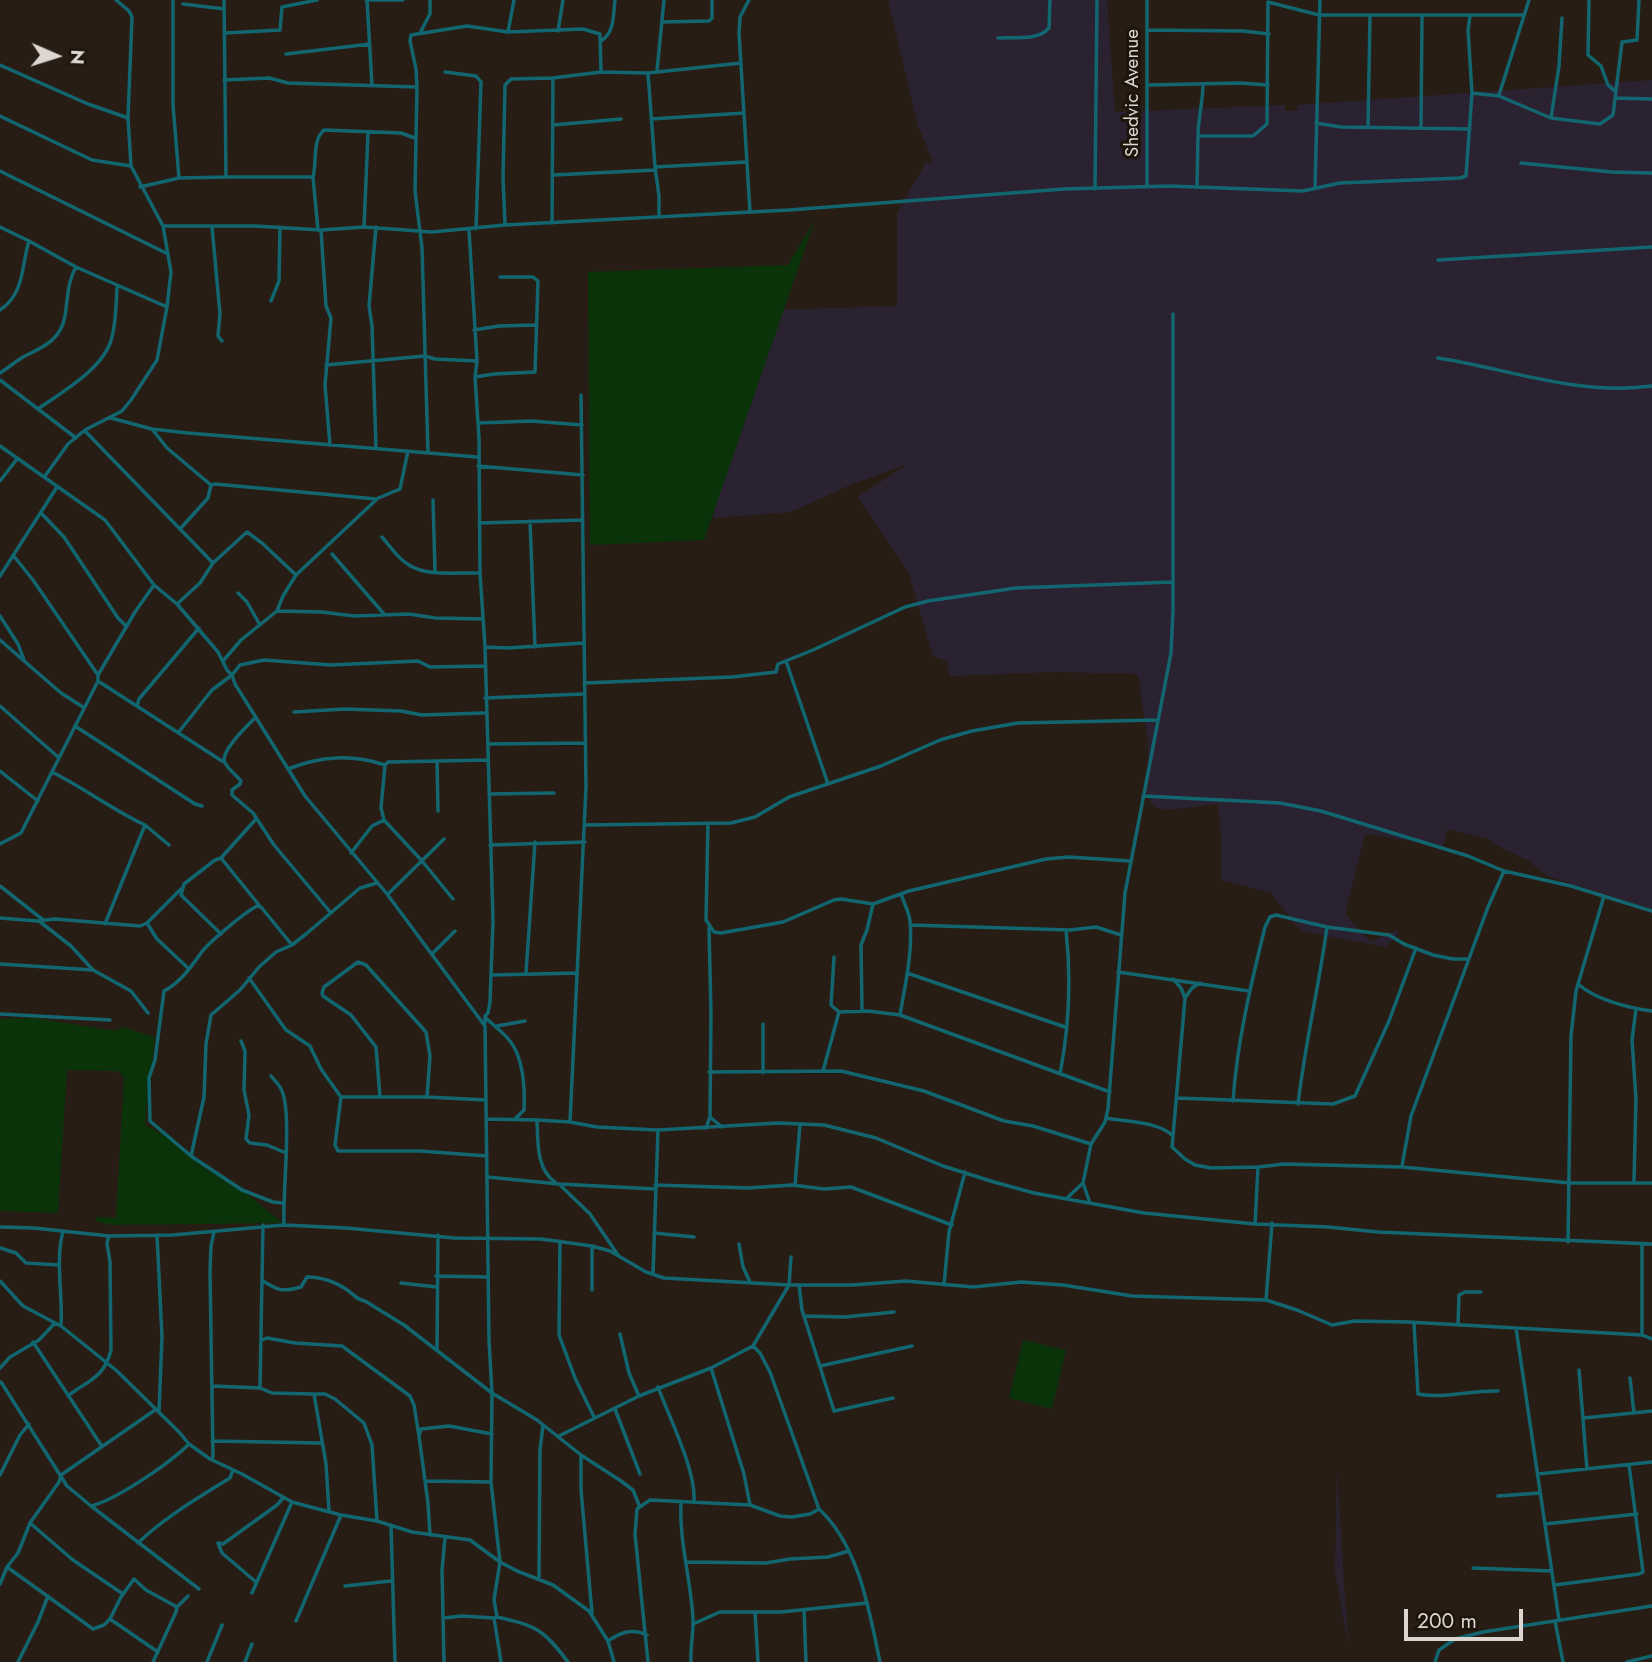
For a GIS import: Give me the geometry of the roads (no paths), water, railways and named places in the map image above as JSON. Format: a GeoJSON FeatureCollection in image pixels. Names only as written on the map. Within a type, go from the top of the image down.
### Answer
{"type":"FeatureCollection","features":[{"type":"Feature","properties":{"kind":"street"},"geometry":{"type":"LineString","coordinates":[[45,476],[62,450],[85,430],[122,411],[131,400],[157,360],[171,287],[163,226],[131,166],[128,118],[132,17],[116,0]]}},
{"type":"Feature","properties":{"kind":"street"},"geometry":{"type":"LineString","coordinates":[[173,0],[173,105],[179,178]]}},
{"type":"Feature","properties":{"kind":"street"},"geometry":{"type":"LineString","coordinates":[[224,0],[226,177]]}},
{"type":"Feature","properties":{"kind":"street"},"geometry":{"type":"LineString","coordinates":[[225,33],[280,30],[282,7],[317,0]]}},
{"type":"Feature","properties":{"kind":"street"},"geometry":{"type":"LineString","coordinates":[[372,85],[367,0],[402,0]]}},
{"type":"Feature","properties":{"kind":"street"},"geometry":{"type":"LineString","coordinates":[[421,32],[430,14],[430,0]]}},
{"type":"Feature","properties":{"kind":"street"},"geometry":{"type":"LineString","coordinates":[[508,32],[514,0]]}},
{"type":"Feature","properties":{"kind":"street"},"geometry":{"type":"LineString","coordinates":[[558,31],[564,0]]}},
{"type":"Feature","properties":{"kind":"street"},"geometry":{"type":"LineString","coordinates":[[601,41],[609,36],[612,30],[615,0]]}},
{"type":"Feature","properties":{"kind":"street"},"geometry":{"type":"LineString","coordinates":[[657,71],[664,0]]}},
{"type":"Feature","properties":{"kind":"street"},"geometry":{"type":"LineString","coordinates":[[662,22],[709,22],[712,18],[712,0]]}},
{"type":"Feature","properties":{"kind":"street"},"geometry":{"type":"LineString","coordinates":[[749,0],[740,17],[750,212]]}},
{"type":"Feature","properties":{"kind":"street"},"geometry":{"type":"LineString","coordinates":[[998,38],[1033,37],[1044,33],[1049,28],[1050,0]]}},
{"type":"Feature","properties":{"kind":"street"},"geometry":{"type":"LineString","coordinates":[[1095,189],[1097,0]]}},
{"type":"Feature","properties":{"kind":"street","name":"Shedvic Avenue"},"geometry":{"type":"LineString","coordinates":[[1147,0],[1147,186]]}},
{"type":"Feature","properties":{"kind":"street"},"geometry":{"type":"LineString","coordinates":[[1315,187],[1320,0]]}},
{"type":"Feature","properties":{"kind":"street"},"geometry":{"type":"LineString","coordinates":[[1499,96],[1529,0]]}},
{"type":"Feature","properties":{"kind":"street"},"geometry":{"type":"LineString","coordinates":[[1589,0],[1588,55],[1601,66],[1608,85],[1615,91]]}},
{"type":"Feature","properties":{"kind":"street"},"geometry":{"type":"LineString","coordinates":[[1472,93],[1499,96],[1551,118],[1600,124],[1613,115],[1622,42],[1637,40],[1639,0]]}},
{"type":"Feature","properties":{"kind":"street"},"geometry":{"type":"LineString","coordinates":[[1198,136],[1253,136],[1267,124],[1268,2],[1319,15],[1524,15]]}},
{"type":"Feature","properties":{"kind":"street"},"geometry":{"type":"LineString","coordinates":[[183,5],[224,9]]}},
{"type":"Feature","properties":{"kind":"street"},"geometry":{"type":"LineString","coordinates":[[1368,127],[1370,16]]}},
{"type":"Feature","properties":{"kind":"street"},"geometry":{"type":"LineString","coordinates":[[1421,127],[1422,16]]}},
{"type":"Feature","properties":{"kind":"street"},"geometry":{"type":"LineString","coordinates":[[163,226],[319,230],[376,227],[421,232],[906,202],[966,195],[1147,186],[1303,191],[1340,183],[1431,181],[1466,176],[1472,93],[1468,30],[1470,16]]}},
{"type":"Feature","properties":{"kind":"street"},"geometry":{"type":"LineString","coordinates":[[1551,118],[1559,66],[1562,18]]}},
{"type":"Feature","properties":{"kind":"street"},"geometry":{"type":"LineString","coordinates":[[428,452],[421,232],[415,191],[417,87],[411,35],[467,26],[508,32],[583,29],[595,31],[600,34],[601,72]]}},
{"type":"Feature","properties":{"kind":"street"},"geometry":{"type":"LineString","coordinates":[[1147,30],[1243,31],[1269,34]]}},
{"type":"Feature","properties":{"kind":"street"},"geometry":{"type":"LineString","coordinates":[[286,54],[370,44]]}},
{"type":"Feature","properties":{"kind":"street"},"geometry":{"type":"LineString","coordinates":[[505,225],[505,85],[511,79],[553,78],[601,72],[648,73],[741,63]]}},
{"type":"Feature","properties":{"kind":"street"},"geometry":{"type":"LineString","coordinates":[[0,65],[88,104],[128,118]]}},
{"type":"Feature","properties":{"kind":"street"},"geometry":{"type":"LineString","coordinates":[[444,72],[476,76],[481,82],[476,229]]}},
{"type":"Feature","properties":{"kind":"street"},"geometry":{"type":"LineString","coordinates":[[648,73],[659,218]]}},
{"type":"Feature","properties":{"kind":"street"},"geometry":{"type":"LineString","coordinates":[[223,80],[269,78],[288,83],[417,87]]}},
{"type":"Feature","properties":{"kind":"street"},"geometry":{"type":"LineString","coordinates":[[552,223],[553,78]]}},
{"type":"Feature","properties":{"kind":"street"},"geometry":{"type":"LineString","coordinates":[[1197,186],[1198,119],[1203,102],[1203,84]]}},
{"type":"Feature","properties":{"kind":"street"},"geometry":{"type":"LineString","coordinates":[[1148,85],[1268,85]]}},
{"type":"Feature","properties":{"kind":"street"},"geometry":{"type":"LineString","coordinates":[[1615,98],[1652,99]]}},
{"type":"Feature","properties":{"kind":"street"},"geometry":{"type":"LineString","coordinates":[[651,120],[744,113]]}},
{"type":"Feature","properties":{"kind":"street"},"geometry":{"type":"LineString","coordinates":[[0,119],[92,160],[131,166]]}},
{"type":"Feature","properties":{"kind":"street"},"geometry":{"type":"LineString","coordinates":[[553,125],[621,119]]}},
{"type":"Feature","properties":{"kind":"street"},"geometry":{"type":"LineString","coordinates":[[1316,123],[1341,127],[1470,129]]}},
{"type":"Feature","properties":{"kind":"street"},"geometry":{"type":"LineString","coordinates":[[330,445],[325,385],[331,318],[326,306],[313,177],[317,138],[320,132],[333,130],[401,133],[415,138]]}},
{"type":"Feature","properties":{"kind":"street"},"geometry":{"type":"LineString","coordinates":[[364,227],[368,133]]}},
{"type":"Feature","properties":{"kind":"street"},"geometry":{"type":"LineString","coordinates":[[554,175],[746,162]]}},
{"type":"Feature","properties":{"kind":"street"},"geometry":{"type":"LineString","coordinates":[[1521,163],[1652,173]]}},
{"type":"Feature","properties":{"kind":"street"},"geometry":{"type":"LineString","coordinates":[[0,171],[168,254]]}},
{"type":"Feature","properties":{"kind":"street"},"geometry":{"type":"LineString","coordinates":[[140,187],[179,178],[313,177]]}},
{"type":"Feature","properties":{"kind":"street"},"geometry":{"type":"LineString","coordinates":[[212,226],[220,314],[218,336],[222,341]]}},
{"type":"Feature","properties":{"kind":"street"},"geometry":{"type":"LineString","coordinates":[[0,227],[117,287],[167,307]]}},
{"type":"Feature","properties":{"kind":"street"},"geometry":{"type":"LineString","coordinates":[[271,301],[279,281],[280,227]]}},
{"type":"Feature","properties":{"kind":"street"},"geometry":{"type":"LineString","coordinates":[[376,227],[369,306],[376,449]]}},
{"type":"Feature","properties":{"kind":"street"},"geometry":{"type":"LineString","coordinates":[[469,230],[477,360],[475,377],[480,573],[485,647],[493,921],[491,1002],[485,1016],[485,1026],[492,1393],[491,1482],[500,1562],[494,1600],[501,1661]]}},
{"type":"Feature","properties":{"kind":"street"},"geometry":{"type":"LineString","coordinates":[[0,310],[11,302],[19,288],[29,241]]}},
{"type":"Feature","properties":{"kind":"street"},"geometry":{"type":"LineString","coordinates":[[1438,260],[1652,247]]}},
{"type":"Feature","properties":{"kind":"street"},"geometry":{"type":"LineString","coordinates":[[0,373],[59,335],[65,318],[70,278],[76,267]]}},
{"type":"Feature","properties":{"kind":"street"},"geometry":{"type":"LineString","coordinates":[[475,377],[494,373],[535,372],[538,281],[533,277],[500,277]]}},
{"type":"Feature","properties":{"kind":"street"},"geometry":{"type":"LineString","coordinates":[[38,409],[88,373],[107,350],[112,338],[117,287]]}},
{"type":"Feature","properties":{"kind":"street"},"geometry":{"type":"LineString","coordinates":[[1090,1203],[1083,1183],[1091,1144],[1106,1118],[1111,1092],[1121,935],[1130,861],[1171,653],[1173,314]]}},
{"type":"Feature","properties":{"kind":"street"},"geometry":{"type":"LineString","coordinates":[[474,330],[535,325]]}},
{"type":"Feature","properties":{"kind":"street"},"geometry":{"type":"LineString","coordinates":[[326,365],[425,356],[435,359],[477,360]]}},
{"type":"Feature","properties":{"kind":"street"},"geometry":{"type":"LineString","coordinates":[[1438,358],[1480,364],[1574,386],[1652,386]]}},
{"type":"Feature","properties":{"kind":"street"},"geometry":{"type":"LineString","coordinates":[[0,380],[76,438]]}},
{"type":"Feature","properties":{"kind":"street"},"geometry":{"type":"LineString","coordinates":[[570,1122],[585,825],[581,395]]}},
{"type":"Feature","properties":{"kind":"street"},"geometry":{"type":"LineString","coordinates":[[111,418],[152,429],[477,457]]}},
{"type":"Feature","properties":{"kind":"street"},"geometry":{"type":"LineString","coordinates":[[478,423],[532,421],[582,425]]}},
{"type":"Feature","properties":{"kind":"street"},"geometry":{"type":"LineString","coordinates":[[152,429],[167,448],[211,485],[376,499]]}},
{"type":"Feature","properties":{"kind":"street"},"geometry":{"type":"LineString","coordinates":[[85,430],[213,563]]}},
{"type":"Feature","properties":{"kind":"street"},"geometry":{"type":"LineString","coordinates":[[0,446],[105,520],[154,584],[200,628],[232,675],[305,796],[387,894],[485,1026]]}},
{"type":"Feature","properties":{"kind":"street"},"geometry":{"type":"LineString","coordinates":[[223,661],[241,640],[277,611],[296,575],[376,499],[400,489],[408,451]]}},
{"type":"Feature","properties":{"kind":"street"},"geometry":{"type":"LineString","coordinates":[[0,481],[17,459]]}},
{"type":"Feature","properties":{"kind":"street"},"geometry":{"type":"LineString","coordinates":[[478,466],[583,475]]}},
{"type":"Feature","properties":{"kind":"street"},"geometry":{"type":"LineString","coordinates":[[180,529],[208,498],[211,485]]}},
{"type":"Feature","properties":{"kind":"street"},"geometry":{"type":"LineString","coordinates":[[0,576],[57,487]]}},
{"type":"Feature","properties":{"kind":"street"},"geometry":{"type":"LineString","coordinates":[[433,500],[435,572]]}},
{"type":"Feature","properties":{"kind":"street"},"geometry":{"type":"LineString","coordinates":[[41,513],[64,537],[126,626]]}},
{"type":"Feature","properties":{"kind":"street"},"geometry":{"type":"LineString","coordinates":[[479,523],[583,520]]}},
{"type":"Feature","properties":{"kind":"street"},"geometry":{"type":"LineString","coordinates":[[530,521],[535,647]]}},
{"type":"Feature","properties":{"kind":"street"},"geometry":{"type":"LineString","coordinates":[[177,604],[200,583],[213,563],[247,532],[262,542],[296,575]]}},
{"type":"Feature","properties":{"kind":"street"},"geometry":{"type":"LineString","coordinates":[[382,537],[409,565],[435,572],[480,573]]}},
{"type":"Feature","properties":{"kind":"street"},"geometry":{"type":"LineString","coordinates":[[332,554],[384,614]]}},
{"type":"Feature","properties":{"kind":"street"},"geometry":{"type":"LineString","coordinates":[[13,555],[99,675]]}},
{"type":"Feature","properties":{"kind":"street"},"geometry":{"type":"LineString","coordinates":[[584,683],[732,677],[776,672],[778,664],[905,607],[939,599],[1016,588],[1173,582]]}},
{"type":"Feature","properties":{"kind":"street"},"geometry":{"type":"LineString","coordinates":[[0,844],[21,833],[99,675],[126,626],[154,584]]}},
{"type":"Feature","properties":{"kind":"street"},"geometry":{"type":"LineString","coordinates":[[238,593],[247,602],[260,625]]}},
{"type":"Feature","properties":{"kind":"street"},"geometry":{"type":"LineString","coordinates":[[277,611],[354,615],[409,614],[435,618],[483,619]]}},
{"type":"Feature","properties":{"kind":"street"},"geometry":{"type":"LineString","coordinates":[[0,616],[18,644],[24,662]]}},
{"type":"Feature","properties":{"kind":"street"},"geometry":{"type":"LineString","coordinates":[[137,706],[139,699],[200,628]]}},
{"type":"Feature","properties":{"kind":"street"},"geometry":{"type":"LineString","coordinates":[[0,640],[61,693],[83,707]]}},
{"type":"Feature","properties":{"kind":"street"},"geometry":{"type":"LineString","coordinates":[[485,647],[583,643]]}},
{"type":"Feature","properties":{"kind":"street"},"geometry":{"type":"LineString","coordinates":[[178,733],[212,690],[232,675],[240,665],[264,660],[331,665],[418,661],[430,667],[484,666]]}},
{"type":"Feature","properties":{"kind":"street"},"geometry":{"type":"LineString","coordinates":[[786,661],[828,784]]}},
{"type":"Feature","properties":{"kind":"street"},"geometry":{"type":"LineString","coordinates":[[98,681],[224,762],[241,781],[232,790],[232,795],[245,805],[331,914]]}},
{"type":"Feature","properties":{"kind":"street"},"geometry":{"type":"LineString","coordinates":[[485,698],[583,694]]}},
{"type":"Feature","properties":{"kind":"street"},"geometry":{"type":"LineString","coordinates":[[0,706],[58,757]]}},
{"type":"Feature","properties":{"kind":"street"},"geometry":{"type":"LineString","coordinates":[[295,712],[345,709],[401,711],[422,715],[485,713]]}},
{"type":"Feature","properties":{"kind":"street"},"geometry":{"type":"LineString","coordinates":[[224,762],[223,756],[256,716]]}},
{"type":"Feature","properties":{"kind":"street"},"geometry":{"type":"LineString","coordinates":[[585,825],[731,822],[755,817],[789,797],[881,766],[940,740],[993,726],[1157,720]]}},
{"type":"Feature","properties":{"kind":"street"},"geometry":{"type":"LineString","coordinates":[[75,726],[202,806]]}},
{"type":"Feature","properties":{"kind":"street"},"geometry":{"type":"LineString","coordinates":[[488,744],[584,743]]}},
{"type":"Feature","properties":{"kind":"street"},"geometry":{"type":"LineString","coordinates":[[288,769],[312,760],[360,757],[385,765]]}},
{"type":"Feature","properties":{"kind":"street"},"geometry":{"type":"LineString","coordinates":[[385,765],[388,762],[488,760]]}},
{"type":"Feature","properties":{"kind":"street"},"geometry":{"type":"LineString","coordinates":[[437,761],[438,811]]}},
{"type":"Feature","properties":{"kind":"street"},"geometry":{"type":"LineString","coordinates":[[385,765],[381,808],[384,820],[422,860],[453,899]]}},
{"type":"Feature","properties":{"kind":"street"},"geometry":{"type":"LineString","coordinates":[[0,771],[38,801]]}},
{"type":"Feature","properties":{"kind":"street"},"geometry":{"type":"LineString","coordinates":[[52,772],[81,786],[114,810],[145,825],[169,845]]}},
{"type":"Feature","properties":{"kind":"street"},"geometry":{"type":"LineString","coordinates":[[489,794],[554,793]]}},
{"type":"Feature","properties":{"kind":"street"},"geometry":{"type":"LineString","coordinates":[[1143,796],[1280,803],[1305,807],[1468,856],[1504,871],[1517,872],[1652,911]]}},
{"type":"Feature","properties":{"kind":"street"},"geometry":{"type":"LineString","coordinates":[[0,918],[55,919],[140,926],[147,923],[215,860],[221,858],[256,819]]}},
{"type":"Feature","properties":{"kind":"street"},"geometry":{"type":"LineString","coordinates":[[351,853],[372,826],[384,820]]}},
{"type":"Feature","properties":{"kind":"street"},"geometry":{"type":"LineString","coordinates":[[708,822],[706,920],[714,932],[721,933],[783,922],[841,899],[873,904],[901,894],[1046,859],[1069,857],[1130,861]]}},
{"type":"Feature","properties":{"kind":"street"},"geometry":{"type":"LineString","coordinates":[[105,924],[145,825]]}},
{"type":"Feature","properties":{"kind":"street"},"geometry":{"type":"LineString","coordinates":[[387,894],[444,839]]}},
{"type":"Feature","properties":{"kind":"street"},"geometry":{"type":"LineString","coordinates":[[526,973],[535,842]]}},
{"type":"Feature","properties":{"kind":"street"},"geometry":{"type":"LineString","coordinates":[[489,845],[584,842]]}},
{"type":"Feature","properties":{"kind":"street"},"geometry":{"type":"LineString","coordinates":[[221,858],[292,945]]}},
{"type":"Feature","properties":{"kind":"street"},"geometry":{"type":"LineString","coordinates":[[1402,1167],[1411,1116],[1504,871]]}},
{"type":"Feature","properties":{"kind":"street"},"geometry":{"type":"LineString","coordinates":[[191,1156],[204,1097],[207,1034],[211,1015],[240,990],[248,978],[276,952],[292,945],[360,888],[378,883]]}},
{"type":"Feature","properties":{"kind":"street"},"geometry":{"type":"LineString","coordinates":[[0,886],[44,920]]}},
{"type":"Feature","properties":{"kind":"street"},"geometry":{"type":"LineString","coordinates":[[183,888],[181,895],[221,934]]}},
{"type":"Feature","properties":{"kind":"street"},"geometry":{"type":"LineString","coordinates":[[900,1015],[907,973],[910,925],[901,894]]}},
{"type":"Feature","properties":{"kind":"street"},"geometry":{"type":"LineString","coordinates":[[1568,1242],[1571,1036],[1578,984],[1604,896]]}},
{"type":"Feature","properties":{"kind":"street"},"geometry":{"type":"LineString","coordinates":[[862,1010],[861,945],[873,904]]}},
{"type":"Feature","properties":{"kind":"street"},"geometry":{"type":"LineString","coordinates":[[261,907],[251,909],[221,934],[202,951],[172,987],[164,991],[155,1060],[149,1078],[150,1121],[191,1156],[242,1190],[283,1203]]}},
{"type":"Feature","properties":{"kind":"street"},"geometry":{"type":"LineString","coordinates":[[1233,1101],[1234,1078],[1250,991],[1265,927],[1270,917],[1276,915],[1327,927],[1389,935],[1440,957],[1469,959]]}},
{"type":"Feature","properties":{"kind":"street"},"geometry":{"type":"LineString","coordinates":[[37,920],[71,946],[93,970],[131,991],[148,1013]]}},
{"type":"Feature","properties":{"kind":"street"},"geometry":{"type":"LineString","coordinates":[[147,923],[157,939],[188,968]]}},
{"type":"Feature","properties":{"kind":"street"},"geometry":{"type":"LineString","coordinates":[[910,925],[1066,930],[1096,927],[1121,935]]}},
{"type":"Feature","properties":{"kind":"street"},"geometry":{"type":"LineString","coordinates":[[706,1128],[710,1117],[709,927]]}},
{"type":"Feature","properties":{"kind":"street"},"geometry":{"type":"LineString","coordinates":[[1298,1104],[1327,927]]}},
{"type":"Feature","properties":{"kind":"street"},"geometry":{"type":"LineString","coordinates":[[1060,1074],[1068,972],[1066,930]]}},
{"type":"Feature","properties":{"kind":"street"},"geometry":{"type":"LineString","coordinates":[[432,954],[456,932]]}},
{"type":"Feature","properties":{"kind":"street"},"geometry":{"type":"LineString","coordinates":[[1177,1098],[1333,1104],[1355,1096],[1389,1021],[1416,948]]}},
{"type":"Feature","properties":{"kind":"street"},"geometry":{"type":"LineString","coordinates":[[834,957],[831,1004],[839,1012],[862,1010],[900,1015],[1111,1092]]}},
{"type":"Feature","properties":{"kind":"street"},"geometry":{"type":"LineString","coordinates":[[380,1097],[376,1047],[351,1015],[322,993],[324,987],[358,962],[366,965],[426,1032],[429,1056],[427,1097]]}},
{"type":"Feature","properties":{"kind":"street"},"geometry":{"type":"LineString","coordinates":[[0,964],[93,970]]}},
{"type":"Feature","properties":{"kind":"street"},"geometry":{"type":"LineString","coordinates":[[1118,972],[1250,991]]}},
{"type":"Feature","properties":{"kind":"street"},"geometry":{"type":"LineString","coordinates":[[492,975],[577,973]]}},
{"type":"Feature","properties":{"kind":"street"},"geometry":{"type":"LineString","coordinates":[[907,973],[1065,1027]]}},
{"type":"Feature","properties":{"kind":"street"},"geometry":{"type":"LineString","coordinates":[[248,978],[286,1030],[310,1046],[321,1069],[341,1097],[335,1145],[338,1150],[420,1151],[487,1156]]}},
{"type":"Feature","properties":{"kind":"street"},"geometry":{"type":"LineString","coordinates":[[1173,979],[1185,998],[1172,1147],[1195,1165],[1211,1168],[1284,1164],[1402,1167],[1570,1183],[1652,1183]]}},
{"type":"Feature","properties":{"kind":"street"},"geometry":{"type":"LineString","coordinates":[[1185,998],[1192,988],[1200,983]]}},
{"type":"Feature","properties":{"kind":"street"},"geometry":{"type":"LineString","coordinates":[[1578,984],[1585,991],[1636,1009],[1652,1011]]}},
{"type":"Feature","properties":{"kind":"street"},"geometry":{"type":"LineString","coordinates":[[1634,1182],[1636,1099],[1632,1049],[1636,1009]]}},
{"type":"Feature","properties":{"kind":"street"},"geometry":{"type":"LineString","coordinates":[[823,1072],[839,1012]]}},
{"type":"Feature","properties":{"kind":"street"},"geometry":{"type":"LineString","coordinates":[[0,1014],[110,1020]]}},
{"type":"Feature","properties":{"kind":"street"},"geometry":{"type":"LineString","coordinates":[[485,1016],[510,1041],[518,1054],[524,1110],[515,1120]]}},
{"type":"Feature","properties":{"kind":"street"},"geometry":{"type":"LineString","coordinates":[[495,1027],[525,1021]]}},
{"type":"Feature","properties":{"kind":"street"},"geometry":{"type":"LineString","coordinates":[[763,1024],[763,1073]]}},
{"type":"Feature","properties":{"kind":"street"},"geometry":{"type":"LineString","coordinates":[[241,1041],[245,1051],[244,1090],[249,1115],[246,1139],[250,1143],[286,1153]]}},
{"type":"Feature","properties":{"kind":"street"},"geometry":{"type":"LineString","coordinates":[[709,1072],[841,1071],[907,1086],[1004,1121],[1033,1126],[1091,1144]]}},
{"type":"Feature","properties":{"kind":"street"},"geometry":{"type":"LineString","coordinates":[[271,1076],[282,1089],[284,1097],[284,1225]]}},
{"type":"Feature","properties":{"kind":"street"},"geometry":{"type":"LineString","coordinates":[[341,1097],[486,1100]]}},
{"type":"Feature","properties":{"kind":"street"},"geometry":{"type":"LineString","coordinates":[[710,1117],[722,1127]]}},
{"type":"Feature","properties":{"kind":"street"},"geometry":{"type":"LineString","coordinates":[[1106,1118],[1158,1127],[1172,1136]]}},
{"type":"Feature","properties":{"kind":"street"},"geometry":{"type":"LineString","coordinates":[[487,1119],[570,1122],[597,1127],[658,1130],[824,1125],[864,1134],[943,1166],[1018,1189],[1144,1213],[1378,1232],[1652,1244]]}},
{"type":"Feature","properties":{"kind":"street"},"geometry":{"type":"LineString","coordinates":[[537,1120],[540,1160],[551,1180],[559,1184],[590,1214],[619,1256]]}},
{"type":"Feature","properties":{"kind":"street"},"geometry":{"type":"LineString","coordinates":[[795,1186],[800,1124]]}},
{"type":"Feature","properties":{"kind":"street"},"geometry":{"type":"LineString","coordinates":[[653,1274],[658,1130]]}},
{"type":"Feature","properties":{"kind":"street"},"geometry":{"type":"LineString","coordinates":[[1255,1224],[1258,1167]]}},
{"type":"Feature","properties":{"kind":"street"},"geometry":{"type":"LineString","coordinates":[[944,1285],[948,1238],[965,1172]]}},
{"type":"Feature","properties":{"kind":"street"},"geometry":{"type":"LineString","coordinates":[[487,1177],[559,1184],[655,1187],[851,1187],[952,1225]]}},
{"type":"Feature","properties":{"kind":"street"},"geometry":{"type":"LineString","coordinates":[[1066,1199],[1083,1183]]}},
{"type":"Feature","properties":{"kind":"street"},"geometry":{"type":"LineString","coordinates":[[1266,1300],[1272,1223]]}},
{"type":"Feature","properties":{"kind":"street"},"geometry":{"type":"LineString","coordinates":[[260,1388],[263,1225]]}},
{"type":"Feature","properties":{"kind":"street"},"geometry":{"type":"LineString","coordinates":[[0,1227],[109,1236],[284,1225],[560,1241],[610,1251],[664,1278],[789,1285],[852,1285],[906,1281],[973,1287],[1021,1282],[1063,1285],[1132,1296],[1266,1300],[1332,1325],[1355,1321],[1414,1322],[1642,1335],[1652,1339]]}},
{"type":"Feature","properties":{"kind":"street"},"geometry":{"type":"LineString","coordinates":[[61,1326],[62,1289],[59,1265],[63,1231]]}},
{"type":"Feature","properties":{"kind":"street"},"geometry":{"type":"LineString","coordinates":[[210,1460],[213,1457],[210,1270],[214,1231]]}},
{"type":"Feature","properties":{"kind":"street"},"geometry":{"type":"LineString","coordinates":[[654,1233],[694,1237]]}},
{"type":"Feature","properties":{"kind":"street"},"geometry":{"type":"LineString","coordinates":[[157,1235],[162,1337],[157,1411]]}},
{"type":"Feature","properties":{"kind":"street"},"geometry":{"type":"LineString","coordinates":[[437,1350],[438,1235]]}},
{"type":"Feature","properties":{"kind":"street"},"geometry":{"type":"LineString","coordinates":[[69,1395],[92,1381],[108,1364],[111,1350],[110,1262],[107,1244],[109,1236]]}},
{"type":"Feature","properties":{"kind":"street"},"geometry":{"type":"LineString","coordinates":[[560,1241],[559,1335],[594,1418]]}},
{"type":"Feature","properties":{"kind":"street"},"geometry":{"type":"LineString","coordinates":[[610,1242],[610,1251]]}},
{"type":"Feature","properties":{"kind":"street"},"geometry":{"type":"LineString","coordinates":[[739,1244],[743,1267],[751,1283]]}},
{"type":"Feature","properties":{"kind":"street"},"geometry":{"type":"LineString","coordinates":[[1642,1244],[1642,1335]]}},
{"type":"Feature","properties":{"kind":"street"},"geometry":{"type":"LineString","coordinates":[[592,1246],[592,1290]]}},
{"type":"Feature","properties":{"kind":"street"},"geometry":{"type":"LineString","coordinates":[[0,1248],[16,1253],[26,1263],[59,1265]]}},
{"type":"Feature","properties":{"kind":"street"},"geometry":{"type":"LineString","coordinates":[[559,1436],[658,1387],[711,1368],[753,1346],[789,1285],[791,1257]]}},
{"type":"Feature","properties":{"kind":"street"},"geometry":{"type":"LineString","coordinates":[[436,1276],[488,1278]]}},
{"type":"Feature","properties":{"kind":"street"},"geometry":{"type":"LineString","coordinates":[[263,1281],[278,1290],[291,1290],[301,1287],[307,1277],[321,1277],[404,1325],[492,1393],[543,1424],[581,1455],[633,1490],[639,1505]]}},
{"type":"Feature","properties":{"kind":"street"},"geometry":{"type":"LineString","coordinates":[[0,1281],[23,1306],[61,1326],[108,1364],[189,1444],[210,1460],[292,1502],[430,1535],[470,1540],[517,1572],[569,1594],[592,1615],[608,1641],[614,1662]]}},
{"type":"Feature","properties":{"kind":"street"},"geometry":{"type":"LineString","coordinates":[[401,1283],[437,1286]]}},
{"type":"Feature","properties":{"kind":"street"},"geometry":{"type":"LineString","coordinates":[[799,1285],[804,1316],[834,1411],[893,1398]]}},
{"type":"Feature","properties":{"kind":"street"},"geometry":{"type":"LineString","coordinates":[[1458,1325],[1459,1295],[1465,1292],[1481,1292]]}},
{"type":"Feature","properties":{"kind":"street"},"geometry":{"type":"LineString","coordinates":[[804,1316],[845,1317],[894,1312]]}},
{"type":"Feature","properties":{"kind":"street"},"geometry":{"type":"LineString","coordinates":[[1414,1322],[1416,1390],[1419,1394],[1498,1391]]}},
{"type":"Feature","properties":{"kind":"street"},"geometry":{"type":"LineString","coordinates":[[0,1368],[10,1357],[39,1340],[55,1323]]}},
{"type":"Feature","properties":{"kind":"street"},"geometry":{"type":"LineString","coordinates":[[1516,1328],[1563,1662]]}},
{"type":"Feature","properties":{"kind":"street"},"geometry":{"type":"LineString","coordinates":[[620,1334],[629,1373],[639,1396]]}},
{"type":"Feature","properties":{"kind":"street"},"geometry":{"type":"LineString","coordinates":[[262,1340],[267,1338],[342,1346],[410,1396],[419,1436],[430,1535]]}},
{"type":"Feature","properties":{"kind":"street"},"geometry":{"type":"LineString","coordinates":[[33,1342],[102,1445]]}},
{"type":"Feature","properties":{"kind":"street"},"geometry":{"type":"LineString","coordinates":[[753,1346],[770,1372],[819,1509],[829,1518],[849,1551],[867,1603],[880,1662]]}},
{"type":"Feature","properties":{"kind":"street"},"geometry":{"type":"LineString","coordinates":[[820,1366],[912,1346]]}},
{"type":"Feature","properties":{"kind":"street"},"geometry":{"type":"LineString","coordinates":[[711,1368],[744,1474],[750,1505]]}},
{"type":"Feature","properties":{"kind":"street"},"geometry":{"type":"LineString","coordinates":[[1579,1370],[1587,1469]]}},
{"type":"Feature","properties":{"kind":"street"},"geometry":{"type":"LineString","coordinates":[[1630,1378],[1634,1413]]}},
{"type":"Feature","properties":{"kind":"street"},"geometry":{"type":"LineString","coordinates":[[0,1381],[67,1486],[199,1589]]}},
{"type":"Feature","properties":{"kind":"street"},"geometry":{"type":"LineString","coordinates":[[212,1386],[260,1388],[272,1393],[325,1394],[335,1399],[364,1423],[372,1445],[377,1521]]}},
{"type":"Feature","properties":{"kind":"street"},"geometry":{"type":"LineString","coordinates":[[658,1387],[690,1472],[695,1490],[694,1501]]}},
{"type":"Feature","properties":{"kind":"street"},"geometry":{"type":"LineString","coordinates":[[310,1394],[314,1394],[329,1511]]}},
{"type":"Feature","properties":{"kind":"street"},"geometry":{"type":"LineString","coordinates":[[615,1409],[640,1474]]}},
{"type":"Feature","properties":{"kind":"street"},"geometry":{"type":"LineString","coordinates":[[0,1584],[7,1567],[18,1553],[30,1523],[59,1482],[61,1475],[102,1445],[157,1411]]}},
{"type":"Feature","properties":{"kind":"street"},"geometry":{"type":"LineString","coordinates":[[1584,1418],[1652,1411]]}},
{"type":"Feature","properties":{"kind":"street"},"geometry":{"type":"LineString","coordinates":[[0,1475],[20,1434],[29,1424]]}},
{"type":"Feature","properties":{"kind":"street"},"geometry":{"type":"LineString","coordinates":[[539,1580],[540,1450],[543,1424]]}},
{"type":"Feature","properties":{"kind":"street"},"geometry":{"type":"LineString","coordinates":[[419,1436],[423,1428],[449,1426],[492,1434]]}},
{"type":"Feature","properties":{"kind":"street"},"geometry":{"type":"LineString","coordinates":[[212,1441],[321,1443]]}},
{"type":"Feature","properties":{"kind":"street"},"geometry":{"type":"LineString","coordinates":[[91,1506],[125,1490],[165,1465],[189,1444]]}},
{"type":"Feature","properties":{"kind":"street"},"geometry":{"type":"LineString","coordinates":[[581,1455],[581,1490],[592,1615]]}},
{"type":"Feature","properties":{"kind":"street"},"geometry":{"type":"LineString","coordinates":[[1538,1474],[1652,1462]]}},
{"type":"Feature","properties":{"kind":"street"},"geometry":{"type":"LineString","coordinates":[[1554,1585],[1643,1572],[1629,1465]]}},
{"type":"Feature","properties":{"kind":"street"},"geometry":{"type":"LineString","coordinates":[[138,1543],[169,1517],[230,1478],[233,1470]]}},
{"type":"Feature","properties":{"kind":"street"},"geometry":{"type":"LineString","coordinates":[[425,1481],[491,1482]]}},
{"type":"Feature","properties":{"kind":"street"},"geometry":{"type":"LineString","coordinates":[[1498,1496],[1540,1493]]}},
{"type":"Feature","properties":{"kind":"street"},"geometry":{"type":"LineString","coordinates":[[256,1582],[222,1553],[218,1543],[223,1544],[277,1505],[283,1497]]}},
{"type":"Feature","properties":{"kind":"street"},"geometry":{"type":"LineString","coordinates":[[648,1662],[635,1534],[635,1515],[639,1505],[658,1499],[681,1503],[694,1501],[750,1505],[780,1516],[792,1517],[810,1514],[819,1509]]}},
{"type":"Feature","properties":{"kind":"street"},"geometry":{"type":"LineString","coordinates":[[252,1593],[292,1502]]}},
{"type":"Feature","properties":{"kind":"street"},"geometry":{"type":"LineString","coordinates":[[681,1503],[693,1624],[691,1662]]}},
{"type":"Feature","properties":{"kind":"street"},"geometry":{"type":"LineString","coordinates":[[1545,1524],[1637,1514]]}},
{"type":"Feature","properties":{"kind":"street"},"geometry":{"type":"LineString","coordinates":[[296,1621],[341,1515]]}},
{"type":"Feature","properties":{"kind":"street"},"geometry":{"type":"LineString","coordinates":[[30,1523],[72,1560],[123,1594]]}},
{"type":"Feature","properties":{"kind":"street"},"geometry":{"type":"LineString","coordinates":[[391,1525],[395,1662]]}},
{"type":"Feature","properties":{"kind":"street"},"geometry":{"type":"LineString","coordinates":[[444,1662],[442,1570],[445,1538]]}},
{"type":"Feature","properties":{"kind":"street"},"geometry":{"type":"LineString","coordinates":[[686,1562],[766,1563],[828,1557],[849,1551]]}},
{"type":"Feature","properties":{"kind":"street"},"geometry":{"type":"LineString","coordinates":[[7,1567],[93,1629],[104,1625],[110,1619],[134,1579],[146,1590],[177,1606]]}},
{"type":"Feature","properties":{"kind":"street"},"geometry":{"type":"LineString","coordinates":[[1473,1568],[1552,1571]]}},
{"type":"Feature","properties":{"kind":"street"},"geometry":{"type":"LineString","coordinates":[[345,1587],[392,1581]]}},
{"type":"Feature","properties":{"kind":"street"},"geometry":{"type":"LineString","coordinates":[[18,1662],[48,1595]]}},
{"type":"Feature","properties":{"kind":"street"},"geometry":{"type":"LineString","coordinates":[[153,1662],[177,1606],[188,1596]]}},
{"type":"Feature","properties":{"kind":"street"},"geometry":{"type":"LineString","coordinates":[[693,1624],[720,1612],[804,1610],[867,1603]]}},
{"type":"Feature","properties":{"kind":"street"},"geometry":{"type":"LineString","coordinates":[[1435,1662],[1440,1650],[1455,1640],[1510,1627],[1652,1606]]}},
{"type":"Feature","properties":{"kind":"street"},"geometry":{"type":"LineString","coordinates":[[804,1610],[806,1662]]}},
{"type":"Feature","properties":{"kind":"street"},"geometry":{"type":"LineString","coordinates":[[755,1612],[758,1662]]}},
{"type":"Feature","properties":{"kind":"street"},"geometry":{"type":"LineString","coordinates":[[444,1618],[496,1618],[521,1623],[544,1633],[568,1662]]}},
{"type":"Feature","properties":{"kind":"street"},"geometry":{"type":"LineString","coordinates":[[110,1619],[158,1652]]}},
{"type":"Feature","properties":{"kind":"street"},"geometry":{"type":"LineString","coordinates":[[207,1662],[222,1625]]}},
{"type":"Feature","properties":{"kind":"street"},"geometry":{"type":"LineString","coordinates":[[608,1641],[619,1633],[638,1630],[647,1635]]}},
{"type":"Feature","properties":{"kind":"street"},"geometry":{"type":"LineString","coordinates":[[245,1662],[252,1644]]}},
{"type":"Feature","properties":{"kind":"street"},"geometry":{"type":"LineString","coordinates":[[1627,1662],[1652,1656]]}}]}
